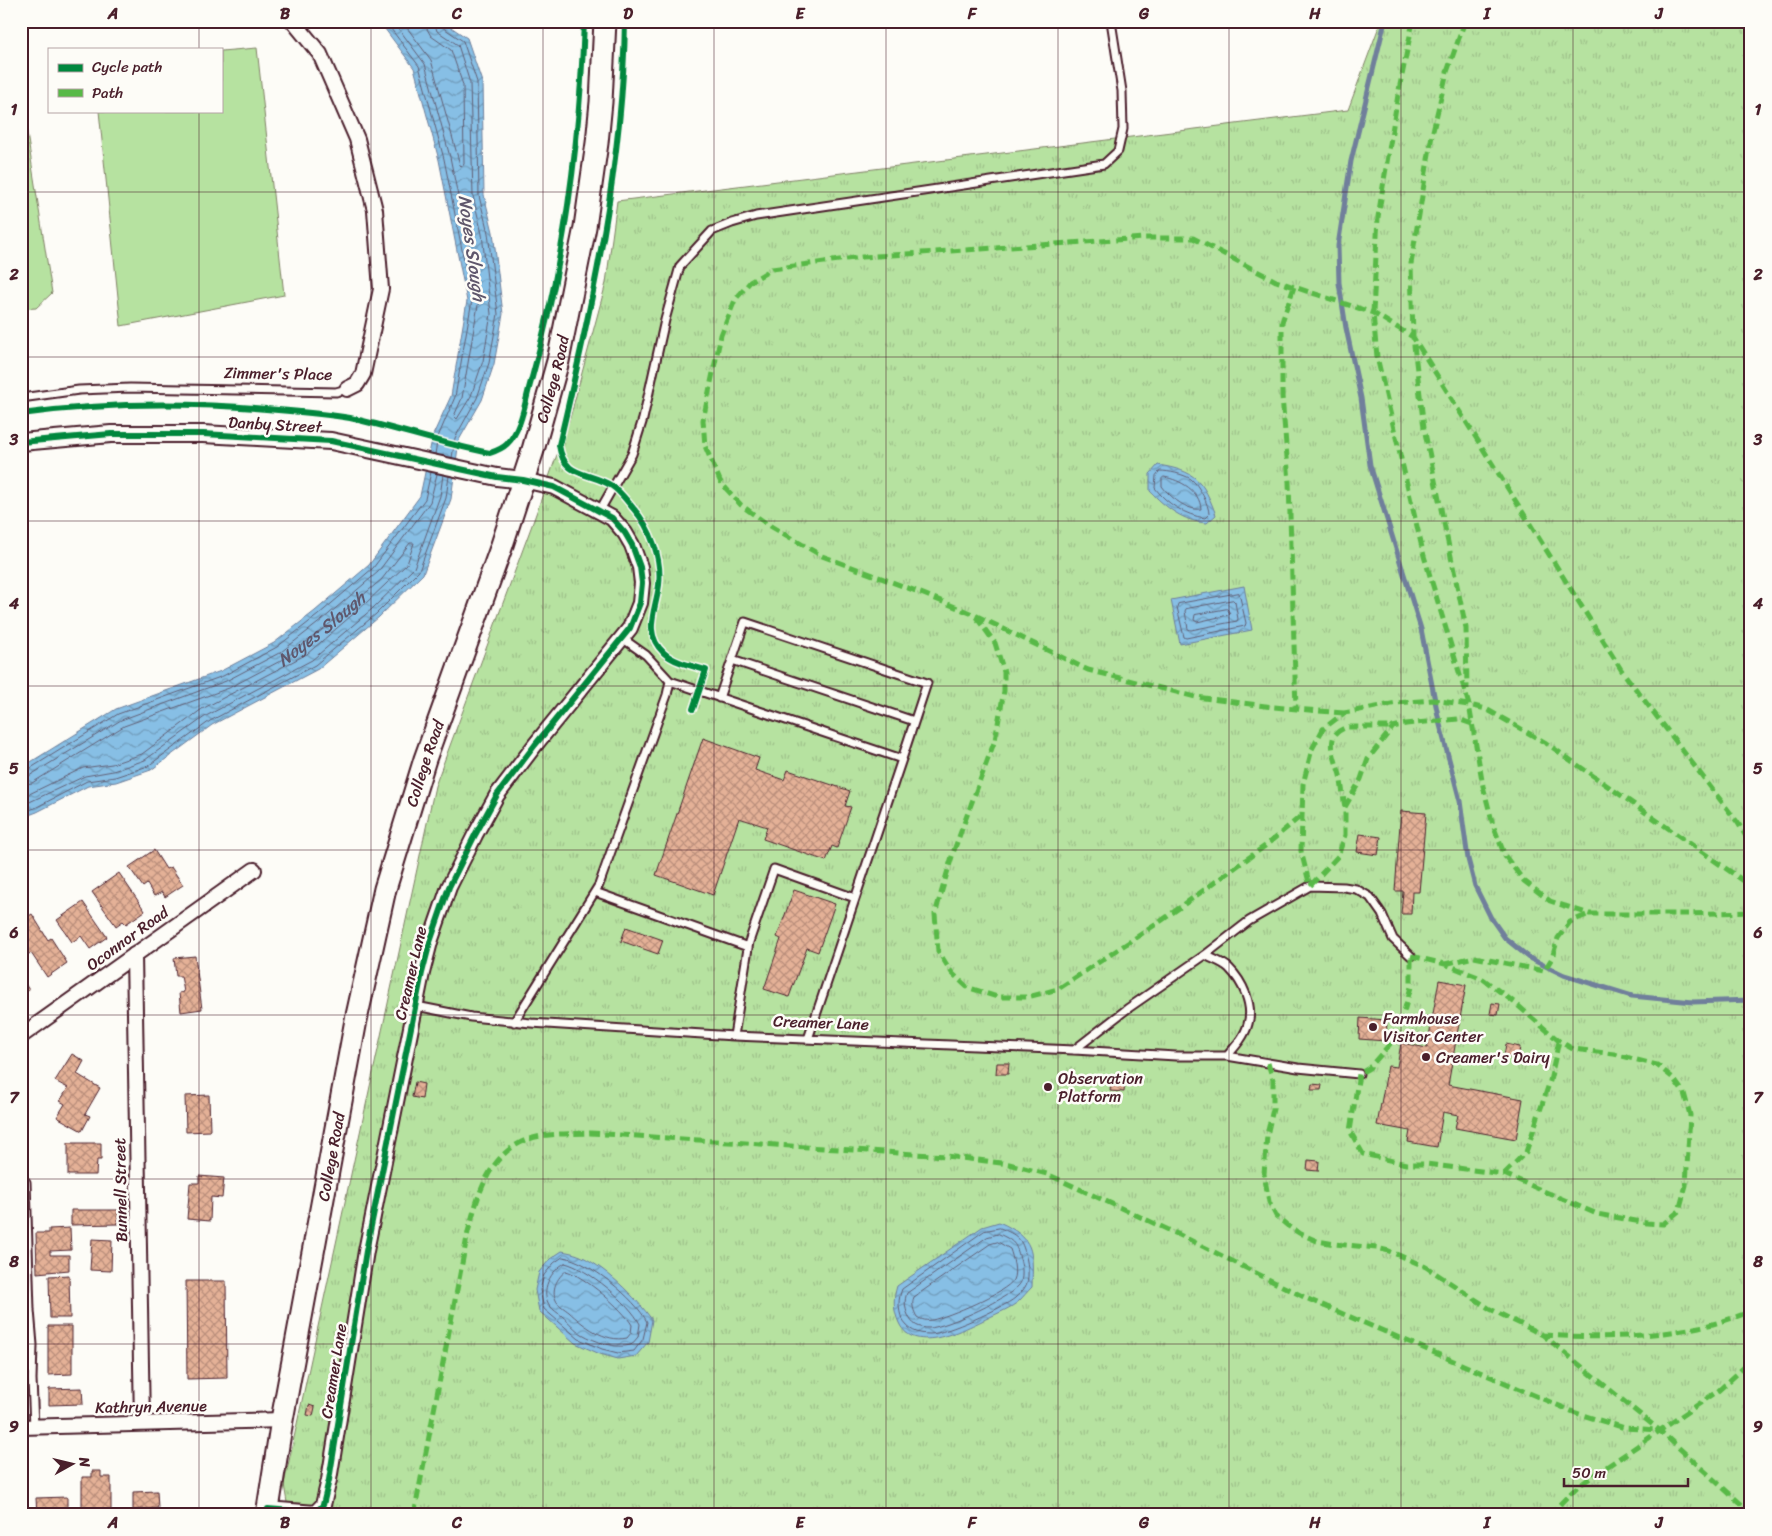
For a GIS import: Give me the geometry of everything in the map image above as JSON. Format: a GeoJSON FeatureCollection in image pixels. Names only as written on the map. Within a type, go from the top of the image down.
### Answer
{"type":"FeatureCollection","features":[{"type":"Feature","properties":{"kind":"main road","name":"College Road"},"geometry":{"type":"LineString","coordinates":[[268,1512],[282,1420],[356,1020],[385,889],[425,759],[524,480],[558,361],[585,227],[600,110],[605,21]]}},
{"type":"Feature","properties":{"kind":"street","name":"Zimmer's Place"},"geometry":{"type":"LineString","coordinates":[[293,21],[320,54],[328,71],[357,139],[375,210],[381,289],[363,374],[357,384],[347,389]]}},
{"type":"Feature","properties":{"kind":"street","name":"Danby Street"},"geometry":{"type":"LineString","coordinates":[[21,442],[111,434],[203,434],[331,441],[472,472],[524,480]]}},
{"type":"Feature","properties":{"kind":"street","name":"Creamer Lane"},"geometry":{"type":"LineString","coordinates":[[268,1512],[316,1513],[323,1505],[331,1470],[366,1251],[422,973],[449,887],[475,835],[508,780],[630,628],[640,603],[642,583],[640,567],[632,545],[625,533],[612,518],[554,487],[524,480]]}},
{"type":"Feature","properties":{"kind":"street","name":"Oconnor Road"},"geometry":{"type":"LineString","coordinates":[[21,1036],[254,870]]}},
{"type":"Feature","properties":{"kind":"street","name":"Bunnell Street"},"geometry":{"type":"LineString","coordinates":[[134,955],[142,1424]]}},
{"type":"Feature","properties":{"kind":"street","name":"Kathryn Avenue"},"geometry":{"type":"LineString","coordinates":[[28,1427],[282,1420]]}},
{"type":"Feature","properties":{"kind":"lane"},"geometry":{"type":"LineString","coordinates":[[600,510],[632,454],[643,419],[665,320],[680,266],[712,232],[732,222],[756,216],[1104,164],[1118,151],[1122,129],[1122,91],[1111,21]]}},
{"type":"Feature","properties":{"kind":"lane","name":"Zimmer's Place"},"geometry":{"type":"LineString","coordinates":[[21,398],[79,390],[130,388],[336,392],[347,389]]}},
{"type":"Feature","properties":{"kind":"lane"},"geometry":{"type":"LineString","coordinates":[[719,698],[745,622],[927,683],[808,1039]]}},
{"type":"Feature","properties":{"kind":"lane"},"geometry":{"type":"LineString","coordinates":[[622,638],[646,655],[670,681],[902,759]]}},
{"type":"Feature","properties":{"kind":"lane"},"geometry":{"type":"LineString","coordinates":[[732,660],[914,721]]}},
{"type":"Feature","properties":{"kind":"lane"},"geometry":{"type":"LineString","coordinates":[[514,1022],[599,885],[667,695],[670,681]]}},
{"type":"Feature","properties":{"kind":"lane"},"geometry":{"type":"LineString","coordinates":[[734,1036],[748,947],[774,869],[855,898]]}},
{"type":"Feature","properties":{"kind":"lane"},"geometry":{"type":"LineString","coordinates":[[1074,1050],[1114,1018],[1205,955],[1248,921],[1310,886],[1356,889],[1370,897],[1382,914],[1393,939],[1411,956]]}},
{"type":"Feature","properties":{"kind":"lane"},"geometry":{"type":"LineString","coordinates":[[595,892],[748,947]]}},
{"type":"Feature","properties":{"kind":"lane"},"geometry":{"type":"LineString","coordinates":[[1205,955],[1228,966],[1241,982],[1249,1003],[1249,1024],[1238,1044],[1227,1056]]}},
{"type":"Feature","properties":{"kind":"lane","name":"Creamer Lane"},"geometry":{"type":"LineString","coordinates":[[416,1006],[471,1017],[514,1022],[734,1036],[1176,1056],[1227,1056],[1298,1068],[1359,1074]]}},
{"type":"Feature","properties":{"kind":"lane"},"geometry":{"type":"LineString","coordinates":[[26,1182],[33,1346],[28,1427]]}},
{"type":"Feature","properties":{"kind":"green space"},"geometry":{"type":"Polygon","coordinates":[[[1381,21],[1751,21],[1751,1515],[289,1515],[284,1484],[435,786],[570,418],[606,283],[617,201],[1348,110],[1381,21]]]}},
{"type":"Feature","properties":{"kind":"green space"},"geometry":{"type":"Polygon","coordinates":[[[257,48],[284,295],[121,326],[99,112],[222,112],[222,51],[257,48]]]}},
{"type":"Feature","properties":{"kind":"green space"},"geometry":{"type":"Polygon","coordinates":[[[26,127],[52,293],[36,308],[21,309],[21,128],[26,127]]]}},
{"type":"Feature","properties":{"kind":"water","name":"Noyes Slough"},"geometry":{"type":"Polygon","coordinates":[[[379,21],[442,21],[467,38],[482,82],[484,195],[493,232],[503,314],[494,364],[482,400],[459,440],[451,499],[423,574],[379,617],[318,669],[212,725],[151,770],[116,782],[88,786],[21,818],[21,768],[116,709],[221,671],[274,643],[369,565],[420,496],[433,435],[451,396],[467,301],[439,160],[414,68],[379,21]]]}},
{"type":"Feature","properties":{"kind":"water"},"geometry":{"type":"Polygon","coordinates":[[[1158,465],[1181,470],[1196,479],[1207,493],[1216,515],[1207,523],[1190,520],[1162,503],[1150,491],[1150,474],[1158,465]]]}},
{"type":"Feature","properties":{"kind":"water"},"geometry":{"type":"Polygon","coordinates":[[[1244,586],[1252,630],[1180,644],[1171,600],[1244,586]]]}},
{"type":"Feature","properties":{"kind":"water"},"geometry":{"type":"Polygon","coordinates":[[[999,1222],[1011,1228],[1026,1240],[1031,1255],[1032,1287],[1012,1306],[954,1333],[928,1339],[916,1338],[906,1333],[899,1323],[895,1309],[894,1300],[897,1286],[982,1227],[999,1222]]]}},
{"type":"Feature","properties":{"kind":"water"},"geometry":{"type":"Polygon","coordinates":[[[562,1251],[576,1254],[598,1266],[629,1293],[652,1320],[648,1342],[636,1356],[618,1359],[600,1354],[575,1343],[539,1311],[535,1290],[539,1272],[550,1259],[562,1251]]]}},
{"type":"Feature","properties":{"kind":"building"},"geometry":{"type":"Polygon","coordinates":[[[703,738],[759,758],[755,770],[784,780],[788,770],[850,791],[845,806],[851,807],[837,848],[832,846],[826,861],[763,839],[767,827],[739,818],[713,895],[656,875],[703,738]]]}},
{"type":"Feature","properties":{"kind":"building"},"geometry":{"type":"Polygon","coordinates":[[[1401,811],[1426,813],[1419,892],[1412,892],[1411,914],[1401,914],[1403,891],[1395,891],[1401,811]]]}},
{"type":"Feature","properties":{"kind":"building"},"geometry":{"type":"Polygon","coordinates":[[[1360,834],[1381,837],[1378,855],[1357,852],[1360,834]]]}},
{"type":"Feature","properties":{"kind":"building"},"geometry":{"type":"Polygon","coordinates":[[[154,850],[166,869],[171,867],[183,885],[165,897],[162,892],[154,896],[147,884],[143,887],[129,867],[154,850]]]}},
{"type":"Feature","properties":{"kind":"building"},"geometry":{"type":"Polygon","coordinates":[[[119,873],[145,911],[126,924],[123,921],[116,926],[92,892],[119,873]]]}},
{"type":"Feature","properties":{"kind":"building"},"geometry":{"type":"Polygon","coordinates":[[[794,890],[835,904],[818,952],[807,948],[789,997],[764,989],[781,939],[777,937],[794,890]]]}},
{"type":"Feature","properties":{"kind":"building"},"geometry":{"type":"Polygon","coordinates":[[[83,902],[107,937],[90,949],[81,936],[72,942],[57,920],[83,902]]]}},
{"type":"Feature","properties":{"kind":"building"},"geometry":{"type":"Polygon","coordinates":[[[32,914],[48,940],[51,938],[67,963],[47,977],[21,942],[21,921],[32,914]]]}},
{"type":"Feature","properties":{"kind":"building"},"geometry":{"type":"Polygon","coordinates":[[[626,927],[663,940],[658,954],[621,941],[626,927]]]}},
{"type":"Feature","properties":{"kind":"building"},"geometry":{"type":"Polygon","coordinates":[[[195,956],[202,1009],[181,1012],[179,993],[184,992],[181,976],[176,976],[174,958],[195,956]]]}},
{"type":"Feature","properties":{"kind":"building"},"geometry":{"type":"Polygon","coordinates":[[[21,978],[29,990],[21,995],[21,978]]]}},
{"type":"Feature","properties":{"kind":"building","name":"Creamer's Dairy"},"geometry":{"type":"Polygon","coordinates":[[[1439,980],[1466,985],[1448,1085],[1523,1099],[1516,1139],[1455,1128],[1458,1115],[1443,1112],[1437,1147],[1408,1142],[1410,1131],[1377,1125],[1388,1066],[1397,1067],[1401,1043],[1427,1048],[1439,980]]]}},
{"type":"Feature","properties":{"kind":"building"},"geometry":{"type":"Polygon","coordinates":[[[1492,1003],[1500,1004],[1498,1015],[1490,1014],[1492,1003]]]}},
{"type":"Feature","properties":{"kind":"building","name":"Farmhouse Visitor Center"},"geometry":{"type":"Polygon","coordinates":[[[1360,1018],[1387,1020],[1386,1041],[1359,1039],[1360,1018]]]}},
{"type":"Feature","properties":{"kind":"building"},"geometry":{"type":"Polygon","coordinates":[[[1506,1044],[1520,1047],[1518,1059],[1504,1056],[1506,1044]]]}},
{"type":"Feature","properties":{"kind":"building"},"geometry":{"type":"Polygon","coordinates":[[[72,1054],[84,1061],[77,1074],[100,1088],[85,1114],[90,1116],[82,1131],[57,1117],[65,1104],[60,1101],[68,1088],[55,1081],[72,1054]]]}},
{"type":"Feature","properties":{"kind":"building"},"geometry":{"type":"Polygon","coordinates":[[[997,1063],[1009,1063],[1008,1074],[996,1074],[997,1063]]]}},
{"type":"Feature","properties":{"kind":"building"},"geometry":{"type":"Polygon","coordinates":[[[1111,1079],[1125,1080],[1124,1092],[1110,1091],[1111,1079]]]}},
{"type":"Feature","properties":{"kind":"building"},"geometry":{"type":"Polygon","coordinates":[[[415,1082],[424,1084],[422,1099],[412,1097],[415,1082]]]}},
{"type":"Feature","properties":{"kind":"building"},"geometry":{"type":"Polygon","coordinates":[[[1312,1084],[1322,1085],[1321,1090],[1311,1090],[1312,1084]]]}},
{"type":"Feature","properties":{"kind":"building"},"geometry":{"type":"Polygon","coordinates":[[[209,1095],[210,1131],[186,1132],[185,1096],[209,1095]]]}},
{"type":"Feature","properties":{"kind":"building"},"geometry":{"type":"Polygon","coordinates":[[[68,1143],[101,1143],[101,1160],[97,1160],[96,1175],[68,1175],[68,1143]]]}},
{"type":"Feature","properties":{"kind":"building"},"geometry":{"type":"Polygon","coordinates":[[[1308,1160],[1319,1161],[1318,1171],[1307,1170],[1308,1160]]]}},
{"type":"Feature","properties":{"kind":"building"},"geometry":{"type":"Polygon","coordinates":[[[199,1176],[224,1178],[222,1198],[211,1197],[210,1221],[187,1219],[190,1183],[199,1183],[199,1176]]]}},
{"type":"Feature","properties":{"kind":"building"},"geometry":{"type":"Polygon","coordinates":[[[71,1210],[118,1210],[118,1224],[71,1225],[71,1210]]]}},
{"type":"Feature","properties":{"kind":"building"},"geometry":{"type":"Polygon","coordinates":[[[70,1228],[71,1250],[50,1251],[50,1255],[69,1255],[69,1270],[37,1273],[36,1233],[49,1233],[49,1229],[70,1228]]]}},
{"type":"Feature","properties":{"kind":"building"},"geometry":{"type":"Polygon","coordinates":[[[92,1239],[112,1240],[111,1271],[90,1270],[92,1239]]]}},
{"type":"Feature","properties":{"kind":"building"},"geometry":{"type":"Polygon","coordinates":[[[69,1275],[70,1318],[50,1318],[49,1276],[69,1275]]]}},
{"type":"Feature","properties":{"kind":"building"},"geometry":{"type":"Polygon","coordinates":[[[186,1281],[226,1281],[227,1378],[187,1379],[186,1281]]]}},
{"type":"Feature","properties":{"kind":"building"},"geometry":{"type":"Polygon","coordinates":[[[48,1326],[72,1326],[72,1374],[48,1375],[48,1326]]]}},
{"type":"Feature","properties":{"kind":"building"},"geometry":{"type":"Polygon","coordinates":[[[82,1388],[83,1404],[49,1405],[49,1389],[82,1388]]]}},
{"type":"Feature","properties":{"kind":"building"},"geometry":{"type":"Polygon","coordinates":[[[309,1405],[315,1407],[313,1416],[307,1415],[309,1405]]]}},
{"type":"Feature","properties":{"kind":"building"},"geometry":{"type":"Polygon","coordinates":[[[92,1471],[101,1471],[101,1477],[111,1477],[111,1512],[82,1512],[82,1477],[92,1477],[92,1471]]]}},
{"type":"Feature","properties":{"kind":"building"},"geometry":{"type":"Polygon","coordinates":[[[157,1491],[158,1508],[133,1510],[133,1492],[157,1491]]]}},
{"type":"Feature","properties":{"kind":"building"},"geometry":{"type":"Polygon","coordinates":[[[24,1494],[24,1515],[21,1515],[21,1495],[24,1494]]]}},
{"type":"Feature","properties":{"kind":"building"},"geometry":{"type":"Polygon","coordinates":[[[67,1497],[67,1515],[37,1515],[36,1498],[67,1497]]]}},
{"type":"Feature","properties":{"kind":"waterway"},"geometry":{"type":"LineString","coordinates":[[1385,21],[1351,161],[1338,246],[1339,283],[1346,328],[1361,398],[1370,465],[1421,629],[1439,721],[1460,801],[1468,859],[1475,886],[1491,918],[1505,938],[1531,959],[1564,975],[1632,996],[1693,1002],[1751,1000]]}},
{"type":"Feature","properties":{"kind":"marked path"},"geometry":{"type":"LineString","coordinates":[[1413,21],[1398,95],[1378,217],[1373,313],[1377,357],[1424,556],[1469,705],[1483,786],[1493,825],[1505,856],[1524,881],[1550,901],[1589,914],[1751,912]]}},
{"type":"Feature","properties":{"kind":"marked path"},"geometry":{"type":"LineString","coordinates":[[1465,21],[1447,72],[1432,135],[1411,264],[1413,337],[1424,428],[1466,628],[1467,689]]}},
{"type":"Feature","properties":{"kind":"marked path"},"geometry":{"type":"LineString","coordinates":[[1344,713],[1273,707],[1196,697],[1088,670],[975,615],[822,556],[767,524],[741,505],[721,483],[705,446],[703,420],[721,335],[735,300],[750,282],[772,269],[862,257],[1144,238],[1193,238],[1276,281],[1373,313],[1413,337],[1622,671],[1738,823],[1751,845]]}},
{"type":"Feature","properties":{"kind":"marked path"},"geometry":{"type":"LineString","coordinates":[[1294,287],[1282,322],[1282,396],[1289,482],[1296,709]]}},
{"type":"Feature","properties":{"kind":"marked path"},"geometry":{"type":"LineString","coordinates":[[976,617],[995,643],[1004,672],[1004,691],[995,740],[953,853],[935,914],[938,951],[952,973],[967,987],[997,997],[1028,997],[1058,989],[1161,921],[1265,846],[1301,816]]}},
{"type":"Feature","properties":{"kind":"marked path"},"geometry":{"type":"LineString","coordinates":[[1472,724],[1458,719],[1393,727],[1368,759],[1361,779],[1345,807],[1345,835],[1338,856],[1310,886],[1301,851],[1303,784],[1312,749],[1323,729],[1344,713],[1397,703],[1433,700],[1486,709],[1546,743],[1751,886]]}},
{"type":"Feature","properties":{"kind":"marked path"},"geometry":{"type":"LineString","coordinates":[[1345,807],[1340,775],[1332,746],[1334,736],[1338,731],[1347,727],[1393,727]]}},
{"type":"Feature","properties":{"kind":"marked path"},"geometry":{"type":"LineString","coordinates":[[1445,964],[1474,957],[1544,971],[1552,958],[1558,938],[1570,922],[1589,914]]}},
{"type":"Feature","properties":{"kind":"marked path"},"geometry":{"type":"LineString","coordinates":[[1411,956],[1445,964],[1483,979],[1515,1003],[1559,1041],[1573,1049],[1614,1054],[1657,1065],[1673,1078],[1684,1093],[1690,1115],[1686,1185],[1679,1211],[1663,1224],[1597,1214],[1504,1174],[1426,1164],[1406,1164],[1363,1154],[1350,1131],[1359,1074],[1369,1068],[1397,1036],[1411,987],[1411,956]]}},
{"type":"Feature","properties":{"kind":"marked path"},"geometry":{"type":"LineString","coordinates":[[1504,1174],[1526,1152],[1550,1081],[1559,1041]]}},
{"type":"Feature","properties":{"kind":"marked path"},"geometry":{"type":"LineString","coordinates":[[1268,1063],[1273,1080],[1273,1109],[1267,1135],[1264,1174],[1269,1202],[1276,1216],[1299,1233],[1317,1241],[1377,1248],[1389,1251],[1426,1267],[1490,1309],[1543,1335],[1659,1430],[1751,1513]]}},
{"type":"Feature","properties":{"kind":"marked path"},"geometry":{"type":"LineString","coordinates":[[414,1515],[468,1232],[481,1190],[494,1165],[515,1146],[536,1137],[559,1134],[590,1133],[946,1156],[1009,1164],[1047,1174],[1186,1238],[1308,1299],[1576,1413],[1625,1428],[1659,1430]]}},
{"type":"Feature","properties":{"kind":"marked path"},"geometry":{"type":"LineString","coordinates":[[1543,1335],[1602,1337],[1680,1331],[1706,1326],[1751,1312]]}},
{"type":"Feature","properties":{"kind":"marked path"},"geometry":{"type":"LineString","coordinates":[[1549,1515],[1577,1487],[1718,1391],[1751,1361]]}},
{"type":"Feature","properties":{"kind":"cycle path"},"geometry":{"type":"LineString","coordinates":[[21,414],[117,405],[150,404],[246,407],[350,418],[490,453],[503,447],[512,438],[522,414],[553,293],[574,158],[579,112],[584,21]]}},
{"type":"Feature","properties":{"kind":"cycle path"},"geometry":{"type":"LineString","coordinates":[[625,21],[623,75],[618,128],[604,235],[559,445],[566,464],[579,473],[612,486],[626,499],[650,534],[659,565],[659,585],[652,621],[652,629],[657,645],[673,659],[706,670],[693,709]]}},
{"type":"Feature","properties":{"kind":"cycle path"},"geometry":{"type":"LineString","coordinates":[[21,442],[111,434],[203,434],[331,441],[497,477],[523,480],[554,487],[612,518],[625,533],[632,545],[640,567],[642,583],[640,603],[630,628],[497,795],[449,887],[430,942],[422,973],[366,1251],[329,1480],[323,1505],[315,1513],[268,1509]]}},
{"type":"Feature","properties":{"kind":"place","name":"Farmhouse Visitor Center"},"geometry":{"type":"Point","coordinates":[1373,1027]}},
{"type":"Feature","properties":{"kind":"place","name":"Creamer's Dairy"},"geometry":{"type":"Point","coordinates":[1426,1057]}},
{"type":"Feature","properties":{"kind":"place","name":"Observation Platform"},"geometry":{"type":"Point","coordinates":[1048,1087]}}]}
